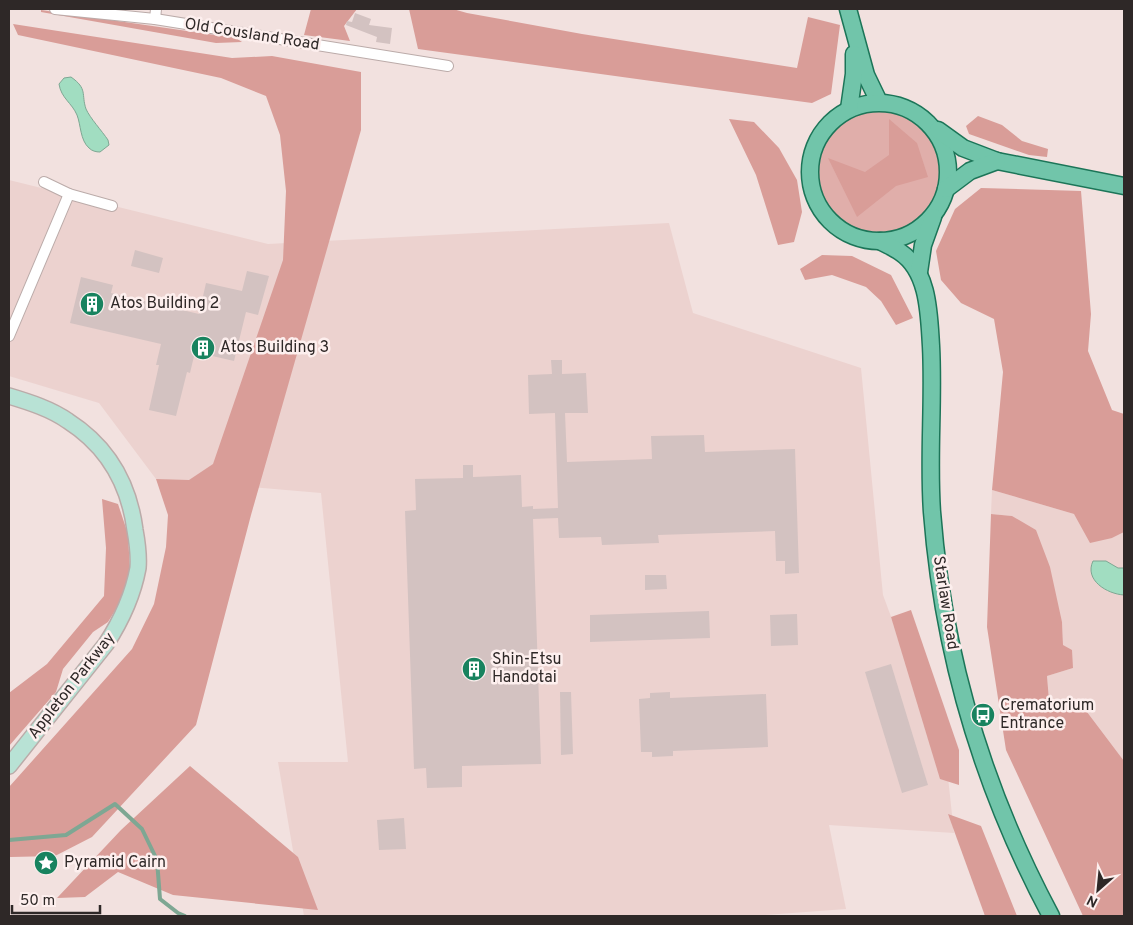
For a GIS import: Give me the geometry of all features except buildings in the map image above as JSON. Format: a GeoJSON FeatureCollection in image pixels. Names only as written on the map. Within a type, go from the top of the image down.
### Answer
{"type":"FeatureCollection","features":[{"type":"Feature","properties":{"kind":"main road"},"geometry":{"type":"LineString","coordinates":[[848,9],[866,75],[879,102]]}},
{"type":"Feature","properties":{"kind":"main road"},"geometry":{"type":"LineString","coordinates":[[849,109],[854,74],[854,36]]}},
{"type":"Feature","properties":{"kind":"main road"},"geometry":{"type":"LineString","coordinates":[[934,214],[914,232],[898,239],[880,242],[860,239],[843,232],[830,222],[821,211],[810,186],[809,164],[814,145],[832,118],[849,109],[879,102],[900,105],[919,115],[963,148],[998,161],[1124,186]]}},
{"type":"Feature","properties":{"kind":"main road"},"geometry":{"type":"LineString","coordinates":[[918,272],[923,245],[946,188],[948,162],[944,146],[936,129]]}},
{"type":"Feature","properties":{"kind":"main road"},"geometry":{"type":"LineString","coordinates":[[946,188],[970,171],[998,161]]}},
{"type":"Feature","properties":{"kind":"main road"},"geometry":{"type":"LineString","coordinates":[[880,242],[902,253],[918,272]]}},
{"type":"Feature","properties":{"kind":"main road","name":"Starlaw Road"},"geometry":{"type":"LineString","coordinates":[[918,272],[929,312],[932,512],[944,614],[959,684],[979,750],[1010,833],[1028,874],[1051,916]]}},
{"type":"Feature","properties":{"kind":"street","name":"Old Cousland Road"},"geometry":{"type":"LineString","coordinates":[[56,9],[156,14],[448,66]]}},
{"type":"Feature","properties":{"kind":"street"},"geometry":{"type":"LineString","coordinates":[[44,182],[69,194],[112,206]]}},
{"type":"Feature","properties":{"kind":"street"},"geometry":{"type":"LineString","coordinates":[[9,336],[69,194]]}},
{"type":"Feature","properties":{"kind":"street","name":"Appleton Parkway"},"geometry":{"type":"LineString","coordinates":[[9,396],[39,406],[69,421],[89,436],[110,460],[129,498],[137,538],[138,566],[129,600],[106,644],[9,766]]}},
{"type":"Feature","properties":{"kind":"shaded area"},"geometry":{"type":"Polygon","coordinates":[[[311,9],[357,9],[344,26],[350,41],[304,35],[311,9]]]}},
{"type":"Feature","properties":{"kind":"shaded area"},"geometry":{"type":"Polygon","coordinates":[[[409,9],[453,9],[582,34],[797,68],[808,17],[840,25],[831,94],[812,103],[418,49],[409,9]]]}},
{"type":"Feature","properties":{"kind":"shaded area"},"geometry":{"type":"Polygon","coordinates":[[[41,10],[236,38],[242,42],[216,43],[41,12],[41,10]]]}},
{"type":"Feature","properties":{"kind":"shaded area"},"geometry":{"type":"Polygon","coordinates":[[[13,24],[232,58],[272,56],[361,72],[361,130],[251,515],[196,725],[92,837],[55,856],[9,857],[9,787],[132,649],[154,604],[166,547],[168,515],[156,479],[189,480],[213,464],[283,260],[286,191],[280,135],[266,96],[221,78],[18,35],[13,24]]]}},
{"type":"Feature","properties":{"kind":"shaded area"},"geometry":{"type":"Polygon","coordinates":[[[71,77],[82,88],[86,109],[108,140],[109,145],[100,152],[93,151],[86,145],[82,137],[77,115],[60,89],[59,84],[64,78],[71,77]]]}},
{"type":"Feature","properties":{"kind":"shaded area"},"geometry":{"type":"Polygon","coordinates":[[[878,108],[902,113],[922,127],[936,147],[941,171],[936,195],[922,215],[902,229],[878,234],[854,229],[834,215],[820,195],[815,171],[820,147],[834,127],[854,113],[878,108]]]}},
{"type":"Feature","properties":{"kind":"shaded area"},"geometry":{"type":"Polygon","coordinates":[[[978,116],[1002,125],[1022,141],[1048,149],[1047,157],[1029,155],[969,134],[966,126],[978,116]]]}},
{"type":"Feature","properties":{"kind":"shaded area"},"geometry":{"type":"Polygon","coordinates":[[[729,119],[754,122],[779,148],[797,180],[802,212],[794,242],[778,245],[756,175],[729,119]]]}},
{"type":"Feature","properties":{"kind":"shaded area"},"geometry":{"type":"Polygon","coordinates":[[[889,119],[917,143],[928,177],[896,186],[857,217],[828,158],[865,172],[889,155],[889,119]]]}},
{"type":"Feature","properties":{"kind":"shaded area"},"geometry":{"type":"Polygon","coordinates":[[[9,180],[268,244],[669,223],[693,313],[861,368],[883,595],[947,768],[954,833],[829,825],[846,909],[752,916],[304,916],[278,762],[348,762],[321,493],[156,479],[99,403],[9,376],[9,180]]]}},
{"type":"Feature","properties":{"kind":"shaded area"},"geometry":{"type":"Polygon","coordinates":[[[981,188],[1081,191],[1091,314],[1088,351],[1112,410],[1124,414],[1124,532],[1112,538],[1090,543],[1074,514],[992,490],[1003,372],[994,319],[961,303],[941,280],[936,251],[955,209],[981,188]]]}},
{"type":"Feature","properties":{"kind":"shaded area"},"geometry":{"type":"Polygon","coordinates":[[[822,255],[852,256],[891,275],[913,318],[896,325],[881,301],[866,287],[832,275],[805,280],[800,269],[822,255]]]}},
{"type":"Feature","properties":{"kind":"shaded area"},"geometry":{"type":"Polygon","coordinates":[[[992,490],[1074,514],[1112,538],[1124,532],[1124,761],[1084,708],[1049,700],[1047,676],[1073,668],[1063,645],[1062,622],[1012,516],[991,514],[992,490]]]}},
{"type":"Feature","properties":{"kind":"shaded area"},"geometry":{"type":"Polygon","coordinates":[[[102,499],[118,504],[128,534],[130,571],[121,601],[108,622],[93,632],[63,669],[56,692],[9,746],[9,693],[47,664],[104,596],[106,548],[102,499]]]}},
{"type":"Feature","properties":{"kind":"shaded area"},"geometry":{"type":"Polygon","coordinates":[[[991,514],[1012,516],[1036,530],[1050,567],[1062,622],[1063,645],[1072,650],[1073,668],[1047,676],[1049,700],[1084,708],[1124,761],[1124,916],[1083,916],[1006,750],[987,627],[991,514]]]}},
{"type":"Feature","properties":{"kind":"shaded area"},"geometry":{"type":"Polygon","coordinates":[[[1093,561],[1106,561],[1118,568],[1124,568],[1124,595],[1104,589],[1094,580],[1091,568],[1093,561]]]}},
{"type":"Feature","properties":{"kind":"shaded area"},"geometry":{"type":"Polygon","coordinates":[[[911,610],[959,750],[959,785],[940,779],[891,617],[911,610]]]}},
{"type":"Feature","properties":{"kind":"shaded area"},"geometry":{"type":"Polygon","coordinates":[[[190,766],[298,857],[318,910],[173,895],[118,872],[85,897],[57,898],[121,830],[190,766]]]}},
{"type":"Feature","properties":{"kind":"shaded area"},"geometry":{"type":"Polygon","coordinates":[[[948,814],[981,826],[1017,916],[985,916],[948,814]]]}},
{"type":"Feature","properties":{"kind":"waterway"},"geometry":{"type":"LineString","coordinates":[[9,840],[66,835],[115,804],[142,829],[157,860],[160,899],[185,916]]}},
{"type":"Feature","properties":{"kind":"place","name":"Atos Building 2"},"geometry":{"type":"Point","coordinates":[92,304]}},
{"type":"Feature","properties":{"kind":"place","name":"Atos Building 3"},"geometry":{"type":"Point","coordinates":[203,348]}},
{"type":"Feature","properties":{"kind":"place","name":"Shin-Etsu Handotai"},"geometry":{"type":"Point","coordinates":[474,669]}},
{"type":"Feature","properties":{"kind":"place","name":"Crematorium Entrance"},"geometry":{"type":"Point","coordinates":[983,715]}},
{"type":"Feature","properties":{"kind":"place","name":"Pyramid Cairn"},"geometry":{"type":"Point","coordinates":[46,863]}}]}
